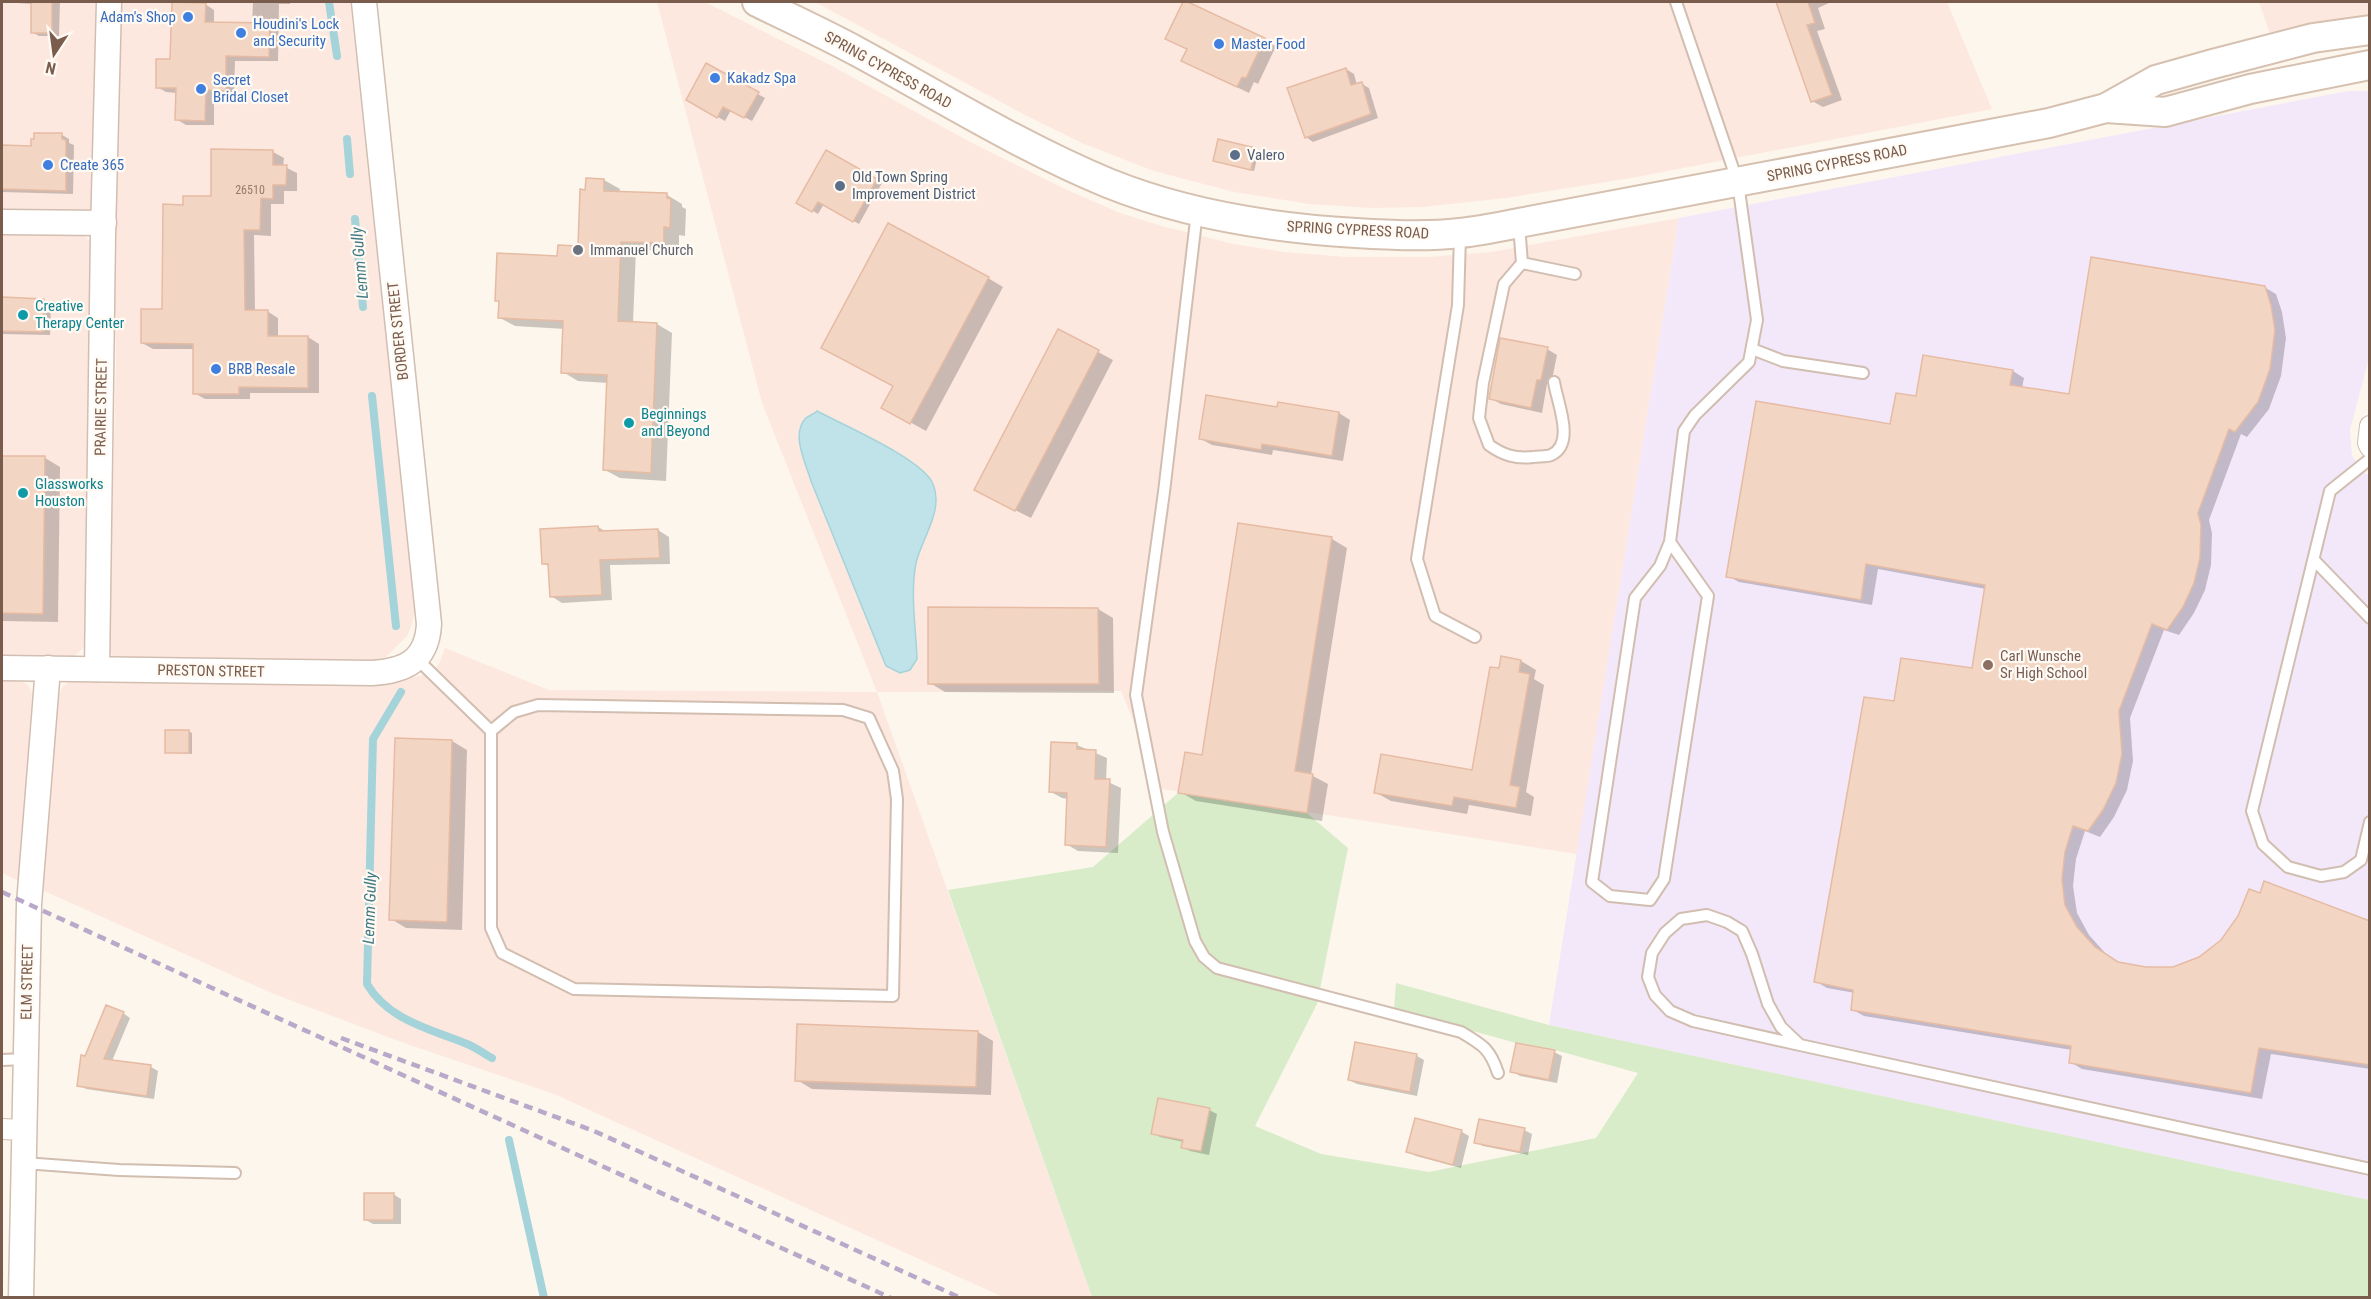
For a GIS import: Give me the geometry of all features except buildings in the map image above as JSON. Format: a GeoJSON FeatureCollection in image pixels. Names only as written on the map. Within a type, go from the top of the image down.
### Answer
{"type":"FeatureCollection","features":[{"type":"Feature","properties":{"kind":"main road","name":"SPRING CYPRESS ROAD"},"geometry":{"type":"LineString","coordinates":[[757,2],[856,51],[990,127],[1067,164],[1131,191],[1197,212],[1255,223],[1314,230],[1393,235],[1460,233],[1519,224],[2049,123],[2106,108],[2156,80],[2313,38],[2370,30]]}},
{"type":"Feature","properties":{"kind":"main road","name":"SPRING CYPRESS ROAD"},"geometry":{"type":"LineString","coordinates":[[2106,108],[2165,112],[2250,90],[2366,68]]}},
{"type":"Feature","properties":{"kind":"street","name":"PRAIRIE STREET"},"geometry":{"type":"LineString","coordinates":[[97,669],[109,2]]}},
{"type":"Feature","properties":{"kind":"street","name":"BORDER STREET"},"geometry":{"type":"LineString","coordinates":[[364,2],[429,624],[424,648],[417,659]]}},
{"type":"Feature","properties":{"kind":"street"},"geometry":{"type":"LineString","coordinates":[[2,222],[104,223]]}},
{"type":"Feature","properties":{"kind":"street"},"geometry":{"type":"LineString","coordinates":[[2370,426],[2370,447]]}},
{"type":"Feature","properties":{"kind":"street","name":"PRESTON STREET"},"geometry":{"type":"LineString","coordinates":[[2,668],[372,673],[398,669],[417,659]]}},
{"type":"Feature","properties":{"kind":"street","name":"ELM STREET"},"geometry":{"type":"LineString","coordinates":[[21,1298],[24,1163],[13,1130],[13,1060],[48,668]]}},
{"type":"Feature","properties":{"kind":"lane"},"geometry":{"type":"LineString","coordinates":[[1670,542],[1708,596],[1664,879],[1650,900],[1610,896],[1592,882],[1635,598],[1660,566],[1670,542],[1684,431],[1695,415],[1749,362],[1757,320],[1738,183],[1676,2]]}},
{"type":"Feature","properties":{"kind":"lane"},"geometry":{"type":"LineString","coordinates":[[1197,212],[1164,492],[1136,695],[1163,832],[1195,941],[1204,957],[1218,968],[1461,1032],[1483,1044],[1492,1056],[1498,1074]]}},
{"type":"Feature","properties":{"kind":"lane"},"geometry":{"type":"LineString","coordinates":[[1519,224],[1522,263],[1504,284],[1483,383],[1479,418],[1489,445],[1509,456],[1521,458],[1550,455],[1560,449],[1564,440],[1564,429],[1554,382]]}},
{"type":"Feature","properties":{"kind":"lane"},"geometry":{"type":"LineString","coordinates":[[1460,233],[1458,305],[1417,559],[1435,616],[1475,637]]}},
{"type":"Feature","properties":{"kind":"lane"},"geometry":{"type":"LineString","coordinates":[[1522,263],[1575,274]]}},
{"type":"Feature","properties":{"kind":"lane"},"geometry":{"type":"LineString","coordinates":[[1752,349],[1783,361],[1863,373]]}},
{"type":"Feature","properties":{"kind":"lane"},"geometry":{"type":"LineString","coordinates":[[2370,459],[2330,490],[2252,811],[2263,844],[2288,867],[2321,876],[2344,872],[2361,860],[2370,822]]}},
{"type":"Feature","properties":{"kind":"lane"},"geometry":{"type":"LineString","coordinates":[[2314,560],[2370,618]]}},
{"type":"Feature","properties":{"kind":"lane"},"geometry":{"type":"LineString","coordinates":[[417,659],[491,731],[491,928],[502,952],[574,989],[893,996],[897,799],[893,771],[868,718],[843,710],[538,705],[514,712],[491,731]]}},
{"type":"Feature","properties":{"kind":"lane"},"geometry":{"type":"LineString","coordinates":[[1800,1045],[1781,1028],[1768,1004],[1742,931],[1727,922],[1707,915],[1681,919],[1665,933],[1652,953],[1648,976],[1655,995],[1670,1011],[1693,1021],[1800,1045],[2370,1169]]}},
{"type":"Feature","properties":{"kind":"lane"},"geometry":{"type":"LineString","coordinates":[[24,1163],[119,1170],[235,1173]]}},
{"type":"Feature","properties":{"kind":"shaded area"},"geometry":{"type":"Polygon","coordinates":[[[2,2],[96,2],[93,200],[86,213],[2,211],[2,2]]]}},
{"type":"Feature","properties":{"kind":"shaded area"},"geometry":{"type":"Polygon","coordinates":[[[122,2],[350,2],[415,608],[407,636],[385,658],[369,663],[118,658],[111,655],[109,647],[116,360],[114,259],[122,2]]]}},
{"type":"Feature","properties":{"kind":"shaded area"},"geometry":{"type":"Polygon","coordinates":[[[657,2],[705,2],[830,65],[974,144],[1065,189],[1120,213],[1234,244],[1285,252],[1346,257],[1428,257],[1491,252],[1679,218],[1577,854],[1162,789],[1121,691],[877,692],[762,403],[657,2]]]}},
{"type":"Feature","properties":{"kind":"shaded area"},"geometry":{"type":"Polygon","coordinates":[[[815,2],[1947,2],[1992,109],[1631,178],[1506,198],[1422,207],[1371,208],[1309,204],[1234,192],[1154,171],[1084,144],[1027,116],[815,2]]]}},
{"type":"Feature","properties":{"kind":"shaded area"},"geometry":{"type":"Polygon","coordinates":[[[2259,2],[2369,2],[2369,15],[2270,34],[2259,2]]]}},
{"type":"Feature","properties":{"kind":"shaded area","name":"Carl Wunsche Sr High School"},"geometry":{"type":"Polygon","coordinates":[[[2348,91],[2369,91],[2369,358],[2350,430],[2352,456],[2370,476],[2369,1200],[1549,1025],[1679,218],[2348,91]]]}},
{"type":"Feature","properties":{"kind":"shaded area"},"geometry":{"type":"Polygon","coordinates":[[[2,234],[78,234],[85,236],[91,243],[86,640],[83,648],[73,658],[2,657],[2,234]]]}},
{"type":"Feature","properties":{"kind":"shaded area"},"geometry":{"type":"Polygon","coordinates":[[[445,648],[549,690],[877,692],[1092,1297],[1003,1297],[554,1094],[404,1043],[274,994],[42,890],[57,699],[63,686],[71,681],[389,682],[429,674],[439,664],[445,648]]]}},
{"type":"Feature","properties":{"kind":"shaded area"},"geometry":{"type":"Polygon","coordinates":[[[2,679],[23,682],[29,686],[32,694],[19,881],[2,873],[2,679]]]}},
{"type":"Feature","properties":{"kind":"green space"},"geometry":{"type":"Polygon","coordinates":[[[1178,793],[1307,813],[1348,848],[1317,1004],[1255,1126],[1321,1154],[1429,1172],[1596,1138],[1638,1073],[1555,1050],[1516,1043],[1394,1009],[1396,983],[1549,1025],[2369,1200],[2369,1297],[1092,1297],[948,890],[1093,867],[1178,793]]]}},
{"type":"Feature","properties":{"kind":"water"},"geometry":{"type":"Polygon","coordinates":[[[817,411],[899,454],[926,474],[933,484],[936,494],[934,514],[919,553],[914,575],[913,599],[917,659],[910,670],[900,673],[886,666],[811,481],[801,450],[799,433],[805,419],[817,411]]]}},
{"type":"Feature","properties":{"kind":"waterway","name":"Lemm Gully"},"geometry":{"type":"LineString","coordinates":[[329,2],[337,56]]}},
{"type":"Feature","properties":{"kind":"waterway","name":"Lemm Gully"},"geometry":{"type":"LineString","coordinates":[[347,139],[350,174]]}},
{"type":"Feature","properties":{"kind":"waterway","name":"Lemm Gully"},"geometry":{"type":"LineString","coordinates":[[355,219],[363,307]]}},
{"type":"Feature","properties":{"kind":"waterway","name":"Lemm Gully"},"geometry":{"type":"LineString","coordinates":[[372,396],[396,626]]}},
{"type":"Feature","properties":{"kind":"waterway","name":"Lemm Gully"},"geometry":{"type":"LineString","coordinates":[[401,692],[373,739],[367,984],[376,996],[398,1015],[470,1045],[492,1058]]}},
{"type":"Feature","properties":{"kind":"waterway","name":"Lemm Gully"},"geometry":{"type":"LineString","coordinates":[[509,1140],[544,1298]]}},
{"type":"Feature","properties":{"kind":"railway"},"geometry":{"type":"LineString","coordinates":[[2,892],[891,1298]]}},
{"type":"Feature","properties":{"kind":"railway"},"geometry":{"type":"LineString","coordinates":[[341,1038],[594,1131],[961,1298]]}},
{"type":"Feature","properties":{"kind":"place","name":"Adam's Shop"},"geometry":{"type":"Point","coordinates":[188,17]}},
{"type":"Feature","properties":{"kind":"place","name":"Houdini's Lock and Security"},"geometry":{"type":"Point","coordinates":[241,33]}},
{"type":"Feature","properties":{"kind":"place","name":"Master Food"},"geometry":{"type":"Point","coordinates":[1219,44]}},
{"type":"Feature","properties":{"kind":"place","name":"Kakadz Spa"},"geometry":{"type":"Point","coordinates":[715,78]}},
{"type":"Feature","properties":{"kind":"place","name":"Secret Bridal Closet"},"geometry":{"type":"Point","coordinates":[201,89]}},
{"type":"Feature","properties":{"kind":"place","name":"Valero"},"geometry":{"type":"Point","coordinates":[1235,155]}},
{"type":"Feature","properties":{"kind":"place","name":"Create 365"},"geometry":{"type":"Point","coordinates":[48,165]}},
{"type":"Feature","properties":{"kind":"place","name":"Old Town Spring Improvement District"},"geometry":{"type":"Point","coordinates":[840,186]}},
{"type":"Feature","properties":{"kind":"place","name":"Immanuel Church"},"geometry":{"type":"Point","coordinates":[578,250]}},
{"type":"Feature","properties":{"kind":"place","name":"Creative Therapy Center"},"geometry":{"type":"Point","coordinates":[23,315]}},
{"type":"Feature","properties":{"kind":"place","name":"BRB Resale"},"geometry":{"type":"Point","coordinates":[216,369]}},
{"type":"Feature","properties":{"kind":"place","name":"Beginnings and Beyond"},"geometry":{"type":"Point","coordinates":[629,423]}},
{"type":"Feature","properties":{"kind":"place","name":"Glassworks Houston"},"geometry":{"type":"Point","coordinates":[23,493]}},
{"type":"Feature","properties":{"kind":"place","name":"Carl Wunsche Sr High School"},"geometry":{"type":"Point","coordinates":[1988,665]}}]}
